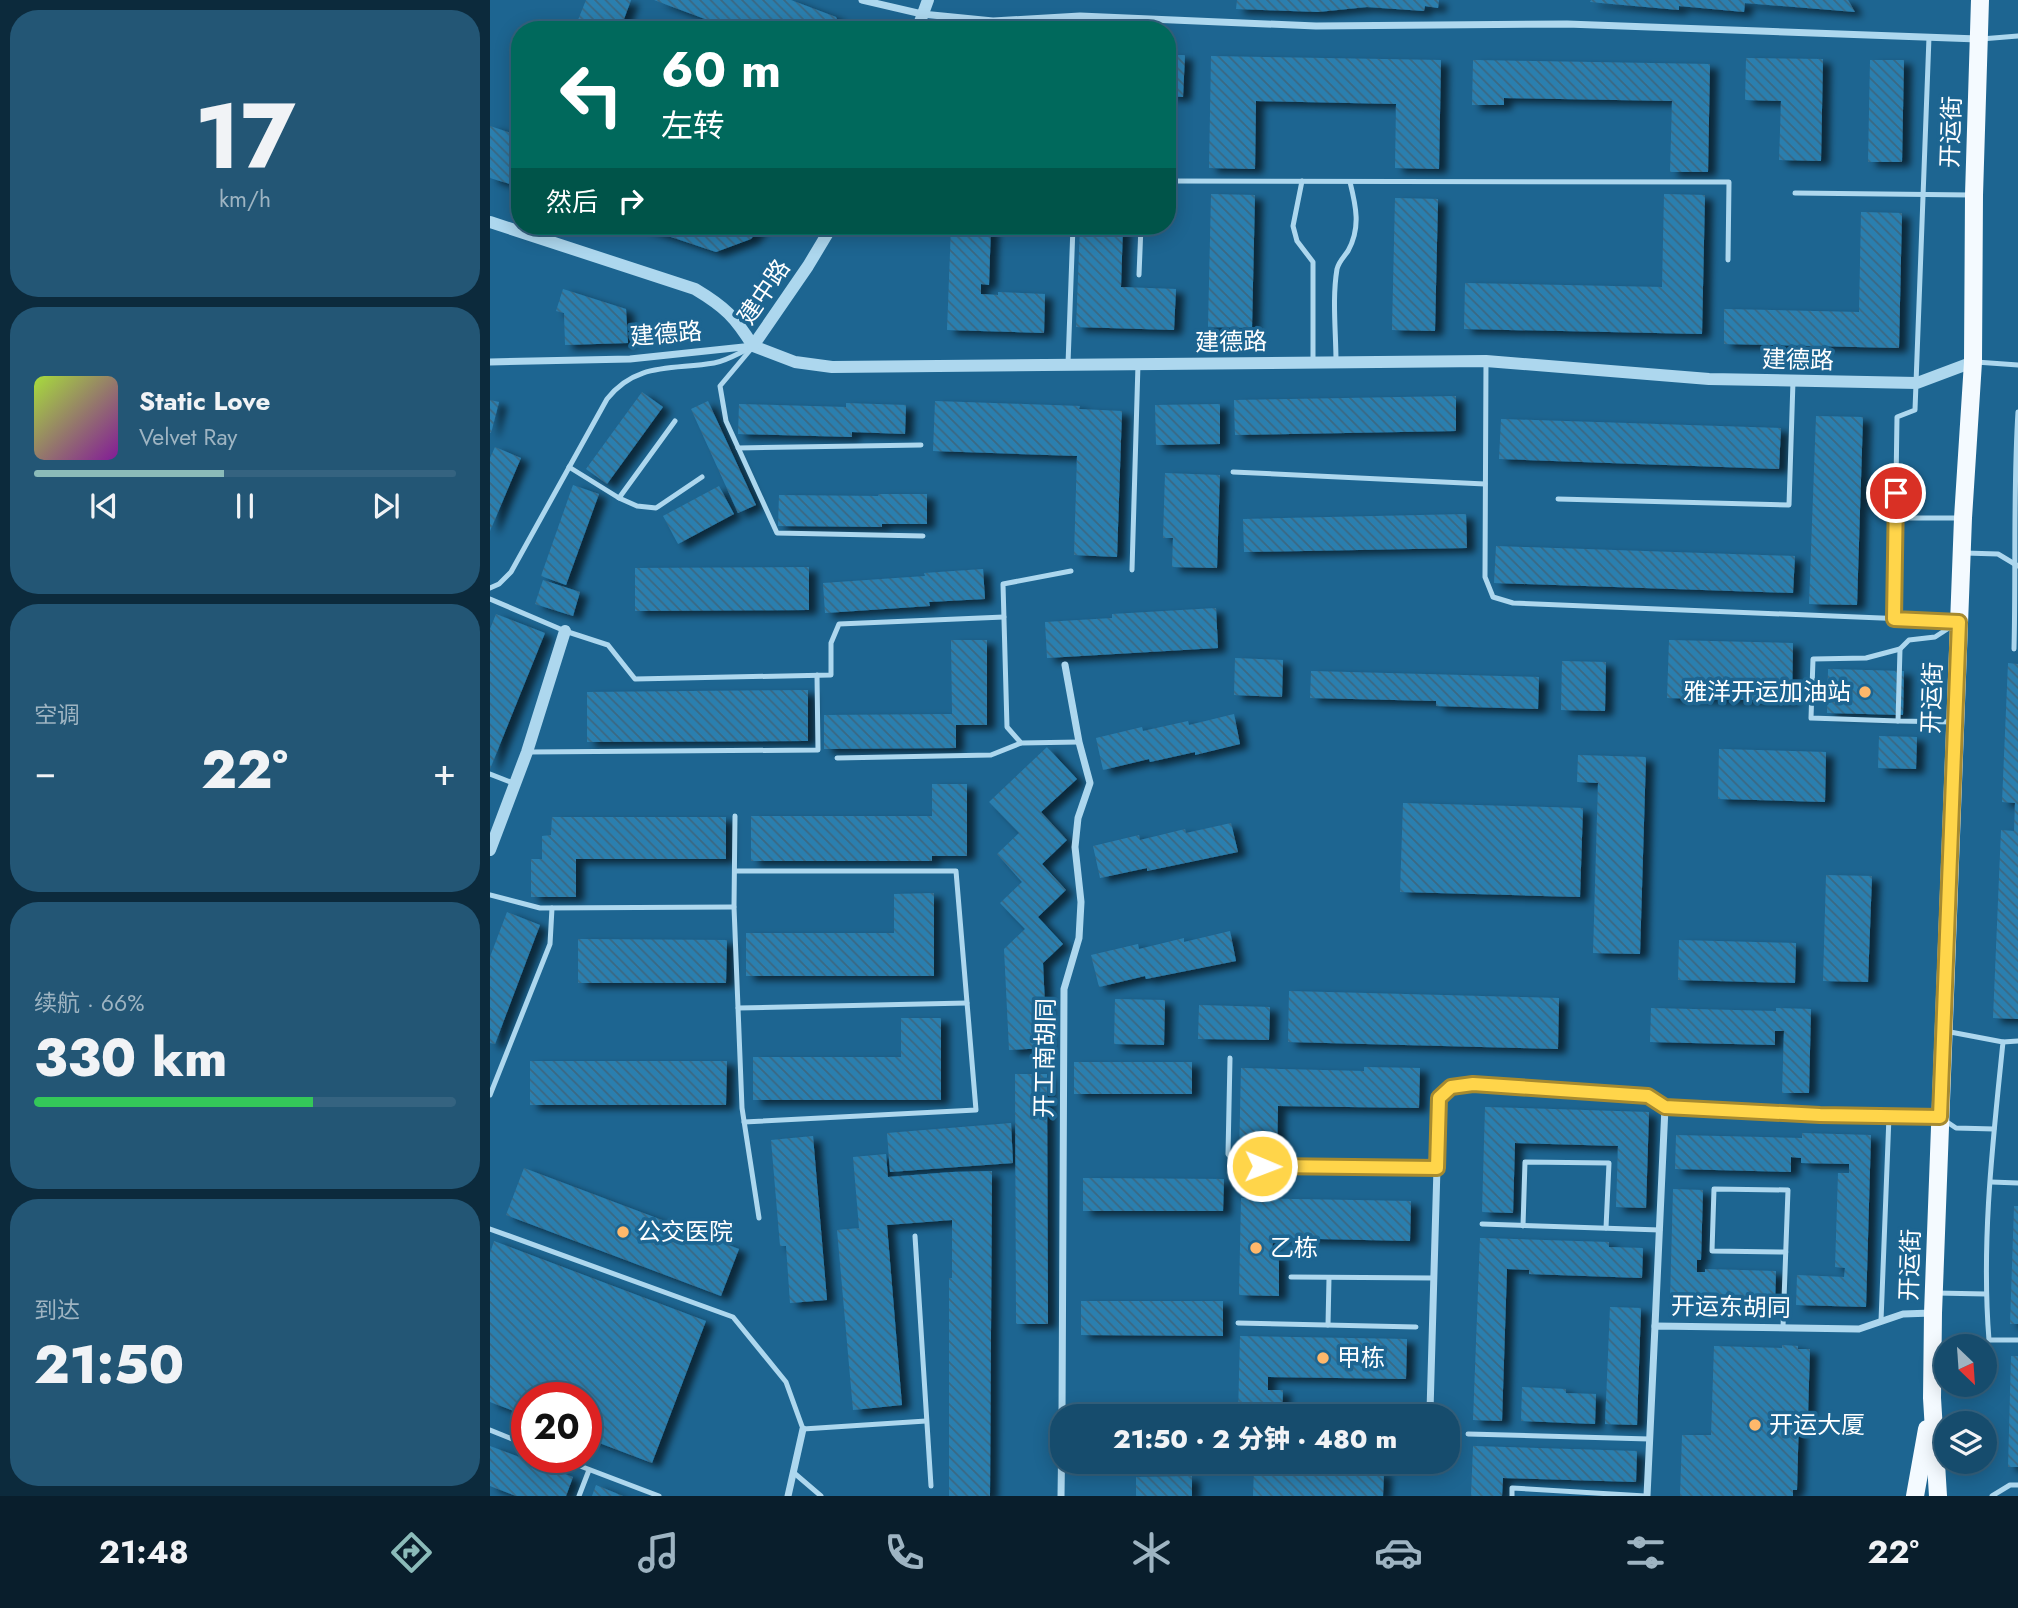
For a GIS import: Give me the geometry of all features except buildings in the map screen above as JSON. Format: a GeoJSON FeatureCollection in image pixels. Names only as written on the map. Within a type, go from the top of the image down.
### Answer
{"type":"FeatureCollection","features":[{"type":"Feature","properties":{"kind":"main road","name":"开运街"},"geometry":{"type":"LineString","coordinates":[[1938,1496],[1932,1398],[1933,1313],[1963,518],[1973,362],[1974,195],[1980,0]]}},
{"type":"Feature","properties":{"kind":"main road","name":"开运街"},"geometry":{"type":"LineString","coordinates":[[1915,1496],[1932,1398]]}},
{"type":"Feature","properties":{"kind":"street"},"geometry":{"type":"LineString","coordinates":[[862,0],[922,14],[993,21],[1080,16],[1316,26],[1567,24],[1978,39]]}},
{"type":"Feature","properties":{"kind":"street"},"geometry":{"type":"LineString","coordinates":[[920,21],[928,0]]}},
{"type":"Feature","properties":{"kind":"street"},"geometry":{"type":"LineString","coordinates":[[490,222],[511,229]]}},
{"type":"Feature","properties":{"kind":"street"},"geometry":{"type":"LineString","coordinates":[[530,235],[695,289],[717,302],[737,319],[753,346]]}},
{"type":"Feature","properties":{"kind":"street","name":"建中路"},"geometry":{"type":"LineString","coordinates":[[753,346],[827,235]]}},
{"type":"Feature","properties":{"kind":"street","name":"建德路"},"geometry":{"type":"LineString","coordinates":[[490,362],[630,359],[753,346],[795,362],[832,368],[1486,361],[1709,379],[1917,383],[1973,362]]}},
{"type":"Feature","properties":{"kind":"street"},"geometry":{"type":"LineString","coordinates":[[490,850],[513,783],[527,752],[565,631]]}},
{"type":"Feature","properties":{"kind":"street","name":"开工南胡同"},"geometry":{"type":"LineString","coordinates":[[1062,1404],[1064,989],[1079,938],[1081,902],[1075,847],[1078,818],[1090,783],[1079,742],[1065,665]]}},
{"type":"Feature","properties":{"kind":"street"},"geometry":{"type":"LineString","coordinates":[[1430,1404],[1439,1098],[1451,1087],[1473,1084],[1648,1096],[1665,1107],[1940,1117]]}},
{"type":"Feature","properties":{"kind":"street"},"geometry":{"type":"LineString","coordinates":[[1655,1325],[1665,1107]]}},
{"type":"Feature","properties":{"kind":"street","name":"开运东胡同"},"geometry":{"type":"LineString","coordinates":[[1646,1496],[1655,1325],[1859,1329],[1903,1314],[1933,1313]]}},
{"type":"Feature","properties":{"kind":"street"},"geometry":{"type":"LineString","coordinates":[[788,1496],[803,1429]]}},
{"type":"Feature","properties":{"kind":"street"},"geometry":{"type":"LineString","coordinates":[[1061,1474],[1061,1496]]}},
{"type":"Feature","properties":{"kind":"lane"},"geometry":{"type":"LineString","coordinates":[[1978,39],[2018,36]]}},
{"type":"Feature","properties":{"kind":"lane"},"geometry":{"type":"LineString","coordinates":[[1894,619],[1897,417],[1915,410],[1929,37]]}},
{"type":"Feature","properties":{"kind":"lane"},"geometry":{"type":"LineString","coordinates":[[1176,181],[1729,182],[1728,260]]}},
{"type":"Feature","properties":{"kind":"lane"},"geometry":{"type":"LineString","coordinates":[[1301,181],[1293,226],[1297,242],[1313,262],[1312,362]]}},
{"type":"Feature","properties":{"kind":"lane"},"geometry":{"type":"LineString","coordinates":[[1336,362],[1336,274],[1338,264],[1347,253],[1357,228],[1355,202],[1349,182]]}},
{"type":"Feature","properties":{"kind":"lane"},"geometry":{"type":"LineString","coordinates":[[1795,193],[1974,195]]}},
{"type":"Feature","properties":{"kind":"lane"},"geometry":{"type":"LineString","coordinates":[[1068,364],[1073,235]]}},
{"type":"Feature","properties":{"kind":"lane"},"geometry":{"type":"LineString","coordinates":[[1139,275],[1141,235]]}},
{"type":"Feature","properties":{"kind":"lane"},"geometry":{"type":"LineString","coordinates":[[753,346],[720,386],[726,421],[777,533],[923,536]]}},
{"type":"Feature","properties":{"kind":"lane"},"geometry":{"type":"LineString","coordinates":[[490,588],[499,584],[511,572],[607,399],[618,386],[644,371],[718,362],[753,346]]}},
{"type":"Feature","properties":{"kind":"lane"},"geometry":{"type":"LineString","coordinates":[[1486,361],[1485,577],[1493,597],[1513,603],[1959,622]]}},
{"type":"Feature","properties":{"kind":"lane"},"geometry":{"type":"LineString","coordinates":[[1973,362],[2018,365]]}},
{"type":"Feature","properties":{"kind":"lane"},"geometry":{"type":"LineString","coordinates":[[1132,570],[1138,364]]}},
{"type":"Feature","properties":{"kind":"lane"},"geometry":{"type":"LineString","coordinates":[[1558,499],[1789,506],[1793,381]]}},
{"type":"Feature","properties":{"kind":"lane"},"geometry":{"type":"LineString","coordinates":[[2014,649],[2017,566],[2014,477],[2018,412]]}},
{"type":"Feature","properties":{"kind":"lane"},"geometry":{"type":"LineString","coordinates":[[619,498],[675,421]]}},
{"type":"Feature","properties":{"kind":"lane"},"geometry":{"type":"LineString","coordinates":[[738,448],[922,445]]}},
{"type":"Feature","properties":{"kind":"lane"},"geometry":{"type":"LineString","coordinates":[[569,467],[619,498],[637,506],[656,508],[702,477]]}},
{"type":"Feature","properties":{"kind":"lane"},"geometry":{"type":"LineString","coordinates":[[1233,472],[1485,484]]}},
{"type":"Feature","properties":{"kind":"lane"},"geometry":{"type":"LineString","coordinates":[[1895,518],[1963,518]]}},
{"type":"Feature","properties":{"kind":"lane"},"geometry":{"type":"LineString","coordinates":[[1962,553],[1998,554],[2017,566]]}},
{"type":"Feature","properties":{"kind":"lane"},"geometry":{"type":"LineString","coordinates":[[1021,743],[1007,727],[1003,584],[1071,570]]}},
{"type":"Feature","properties":{"kind":"lane"},"geometry":{"type":"LineString","coordinates":[[490,599],[565,631],[608,645],[635,679],[831,675],[831,643],[839,624],[1004,617]]}},
{"type":"Feature","properties":{"kind":"lane"},"geometry":{"type":"LineString","coordinates":[[1956,722],[1811,718],[1813,659],[1866,658],[1900,649],[1909,640],[1935,637],[1959,622]]}},
{"type":"Feature","properties":{"kind":"lane"},"geometry":{"type":"LineString","coordinates":[[1898,721],[1900,649]]}},
{"type":"Feature","properties":{"kind":"lane"},"geometry":{"type":"LineString","coordinates":[[527,752],[818,750],[817,675]]}},
{"type":"Feature","properties":{"kind":"lane"},"geometry":{"type":"LineString","coordinates":[[837,758],[990,755],[1021,743],[1079,742]]}},
{"type":"Feature","properties":{"kind":"lane"},"geometry":{"type":"LineString","coordinates":[[490,774],[513,783]]}},
{"type":"Feature","properties":{"kind":"lane"},"geometry":{"type":"LineString","coordinates":[[735,816],[734,907],[744,1122],[759,1218]]}},
{"type":"Feature","properties":{"kind":"lane"},"geometry":{"type":"LineString","coordinates":[[735,871],[956,871],[976,1110],[744,1122]]}},
{"type":"Feature","properties":{"kind":"lane"},"geometry":{"type":"LineString","coordinates":[[490,895],[540,908],[734,907]]}},
{"type":"Feature","properties":{"kind":"lane"},"geometry":{"type":"LineString","coordinates":[[490,1095],[550,944],[552,908]]}},
{"type":"Feature","properties":{"kind":"lane"},"geometry":{"type":"LineString","coordinates":[[738,1008],[967,1003]]}},
{"type":"Feature","properties":{"kind":"lane"},"geometry":{"type":"LineString","coordinates":[[1943,1031],[2003,1042],[2018,1041]]}},
{"type":"Feature","properties":{"kind":"lane"},"geometry":{"type":"LineString","coordinates":[[2003,1042],[1994,1129],[1986,1294],[1989,1340],[2018,1340]]}},
{"type":"Feature","properties":{"kind":"lane"},"geometry":{"type":"LineString","coordinates":[[1230,1058],[1228,1154],[1237,1166],[1437,1168]]}},
{"type":"Feature","properties":{"kind":"lane"},"geometry":{"type":"LineString","coordinates":[[1881,1321],[1889,1116]]}},
{"type":"Feature","properties":{"kind":"lane"},"geometry":{"type":"LineString","coordinates":[[1940,1117],[1956,1128],[1994,1129]]}},
{"type":"Feature","properties":{"kind":"lane"},"geometry":{"type":"LineString","coordinates":[[1522,1226],[1525,1162],[1609,1163],[1606,1228]]}},
{"type":"Feature","properties":{"kind":"lane"},"geometry":{"type":"LineString","coordinates":[[1991,1182],[2018,1183]]}},
{"type":"Feature","properties":{"kind":"lane"},"geometry":{"type":"LineString","coordinates":[[1783,1327],[1786,1252],[1788,1190],[1714,1189],[1712,1251],[1786,1252]]}},
{"type":"Feature","properties":{"kind":"lane"},"geometry":{"type":"LineString","coordinates":[[1482,1224],[1660,1230]]}},
{"type":"Feature","properties":{"kind":"lane"},"geometry":{"type":"LineString","coordinates":[[490,1229],[733,1317],[786,1382],[803,1429],[926,1421]]}},
{"type":"Feature","properties":{"kind":"lane"},"geometry":{"type":"LineString","coordinates":[[915,1236],[931,1486]]}},
{"type":"Feature","properties":{"kind":"lane"},"geometry":{"type":"LineString","coordinates":[[1291,1277],[1434,1279]]}},
{"type":"Feature","properties":{"kind":"lane"},"geometry":{"type":"LineString","coordinates":[[1328,1325],[1329,1278]]}},
{"type":"Feature","properties":{"kind":"lane"},"geometry":{"type":"LineString","coordinates":[[1934,1293],[1986,1294]]}},
{"type":"Feature","properties":{"kind":"lane"},"geometry":{"type":"LineString","coordinates":[[1238,1323],[1416,1327]]}},
{"type":"Feature","properties":{"kind":"lane"},"geometry":{"type":"LineString","coordinates":[[490,1430],[511,1439]]}},
{"type":"Feature","properties":{"kind":"lane"},"geometry":{"type":"LineString","coordinates":[[1468,1434],[1650,1439]]}},
{"type":"Feature","properties":{"kind":"lane"},"geometry":{"type":"LineString","coordinates":[[793,1472],[821,1496]]}},
{"type":"Feature","properties":{"kind":"lane"},"geometry":{"type":"LineString","coordinates":[[579,1496],[588,1473]]}},
{"type":"Feature","properties":{"kind":"lane"},"geometry":{"type":"LineString","coordinates":[[597,1473],[659,1496]]}},
{"type":"Feature","properties":{"kind":"lane"},"geometry":{"type":"LineString","coordinates":[[1992,1496],[2010,1485],[2018,1485]]}},
{"type":"Feature","properties":{"kind":"lane"},"geometry":{"type":"LineString","coordinates":[[1512,1496],[1512,1488],[1646,1496]]}},
{"type":"Feature","properties":{"kind":"place","name":"雅洋开运加油站"},"geometry":{"type":"Point","coordinates":[1865,692]}},
{"type":"Feature","properties":{"kind":"place","name":"公交医院"},"geometry":{"type":"Point","coordinates":[623,1232]}},
{"type":"Feature","properties":{"kind":"place","name":"乙栋"},"geometry":{"type":"Point","coordinates":[1256,1248]}},
{"type":"Feature","properties":{"kind":"place","name":"甲栋"},"geometry":{"type":"Point","coordinates":[1323,1358]}},
{"type":"Feature","properties":{"kind":"place","name":"开运大厦"},"geometry":{"type":"Point","coordinates":[1755,1425]}},
{"type":"Feature","properties":{"kind":"route"},"geometry":{"type":"LineString","coordinates":[[1262,1166],[1437,1168],[1439,1098],[1451,1087],[1473,1084],[1648,1096],[1665,1107],[1820,1115],[1940,1117],[1959,622],[1894,619],[1896,493]]}}]}
